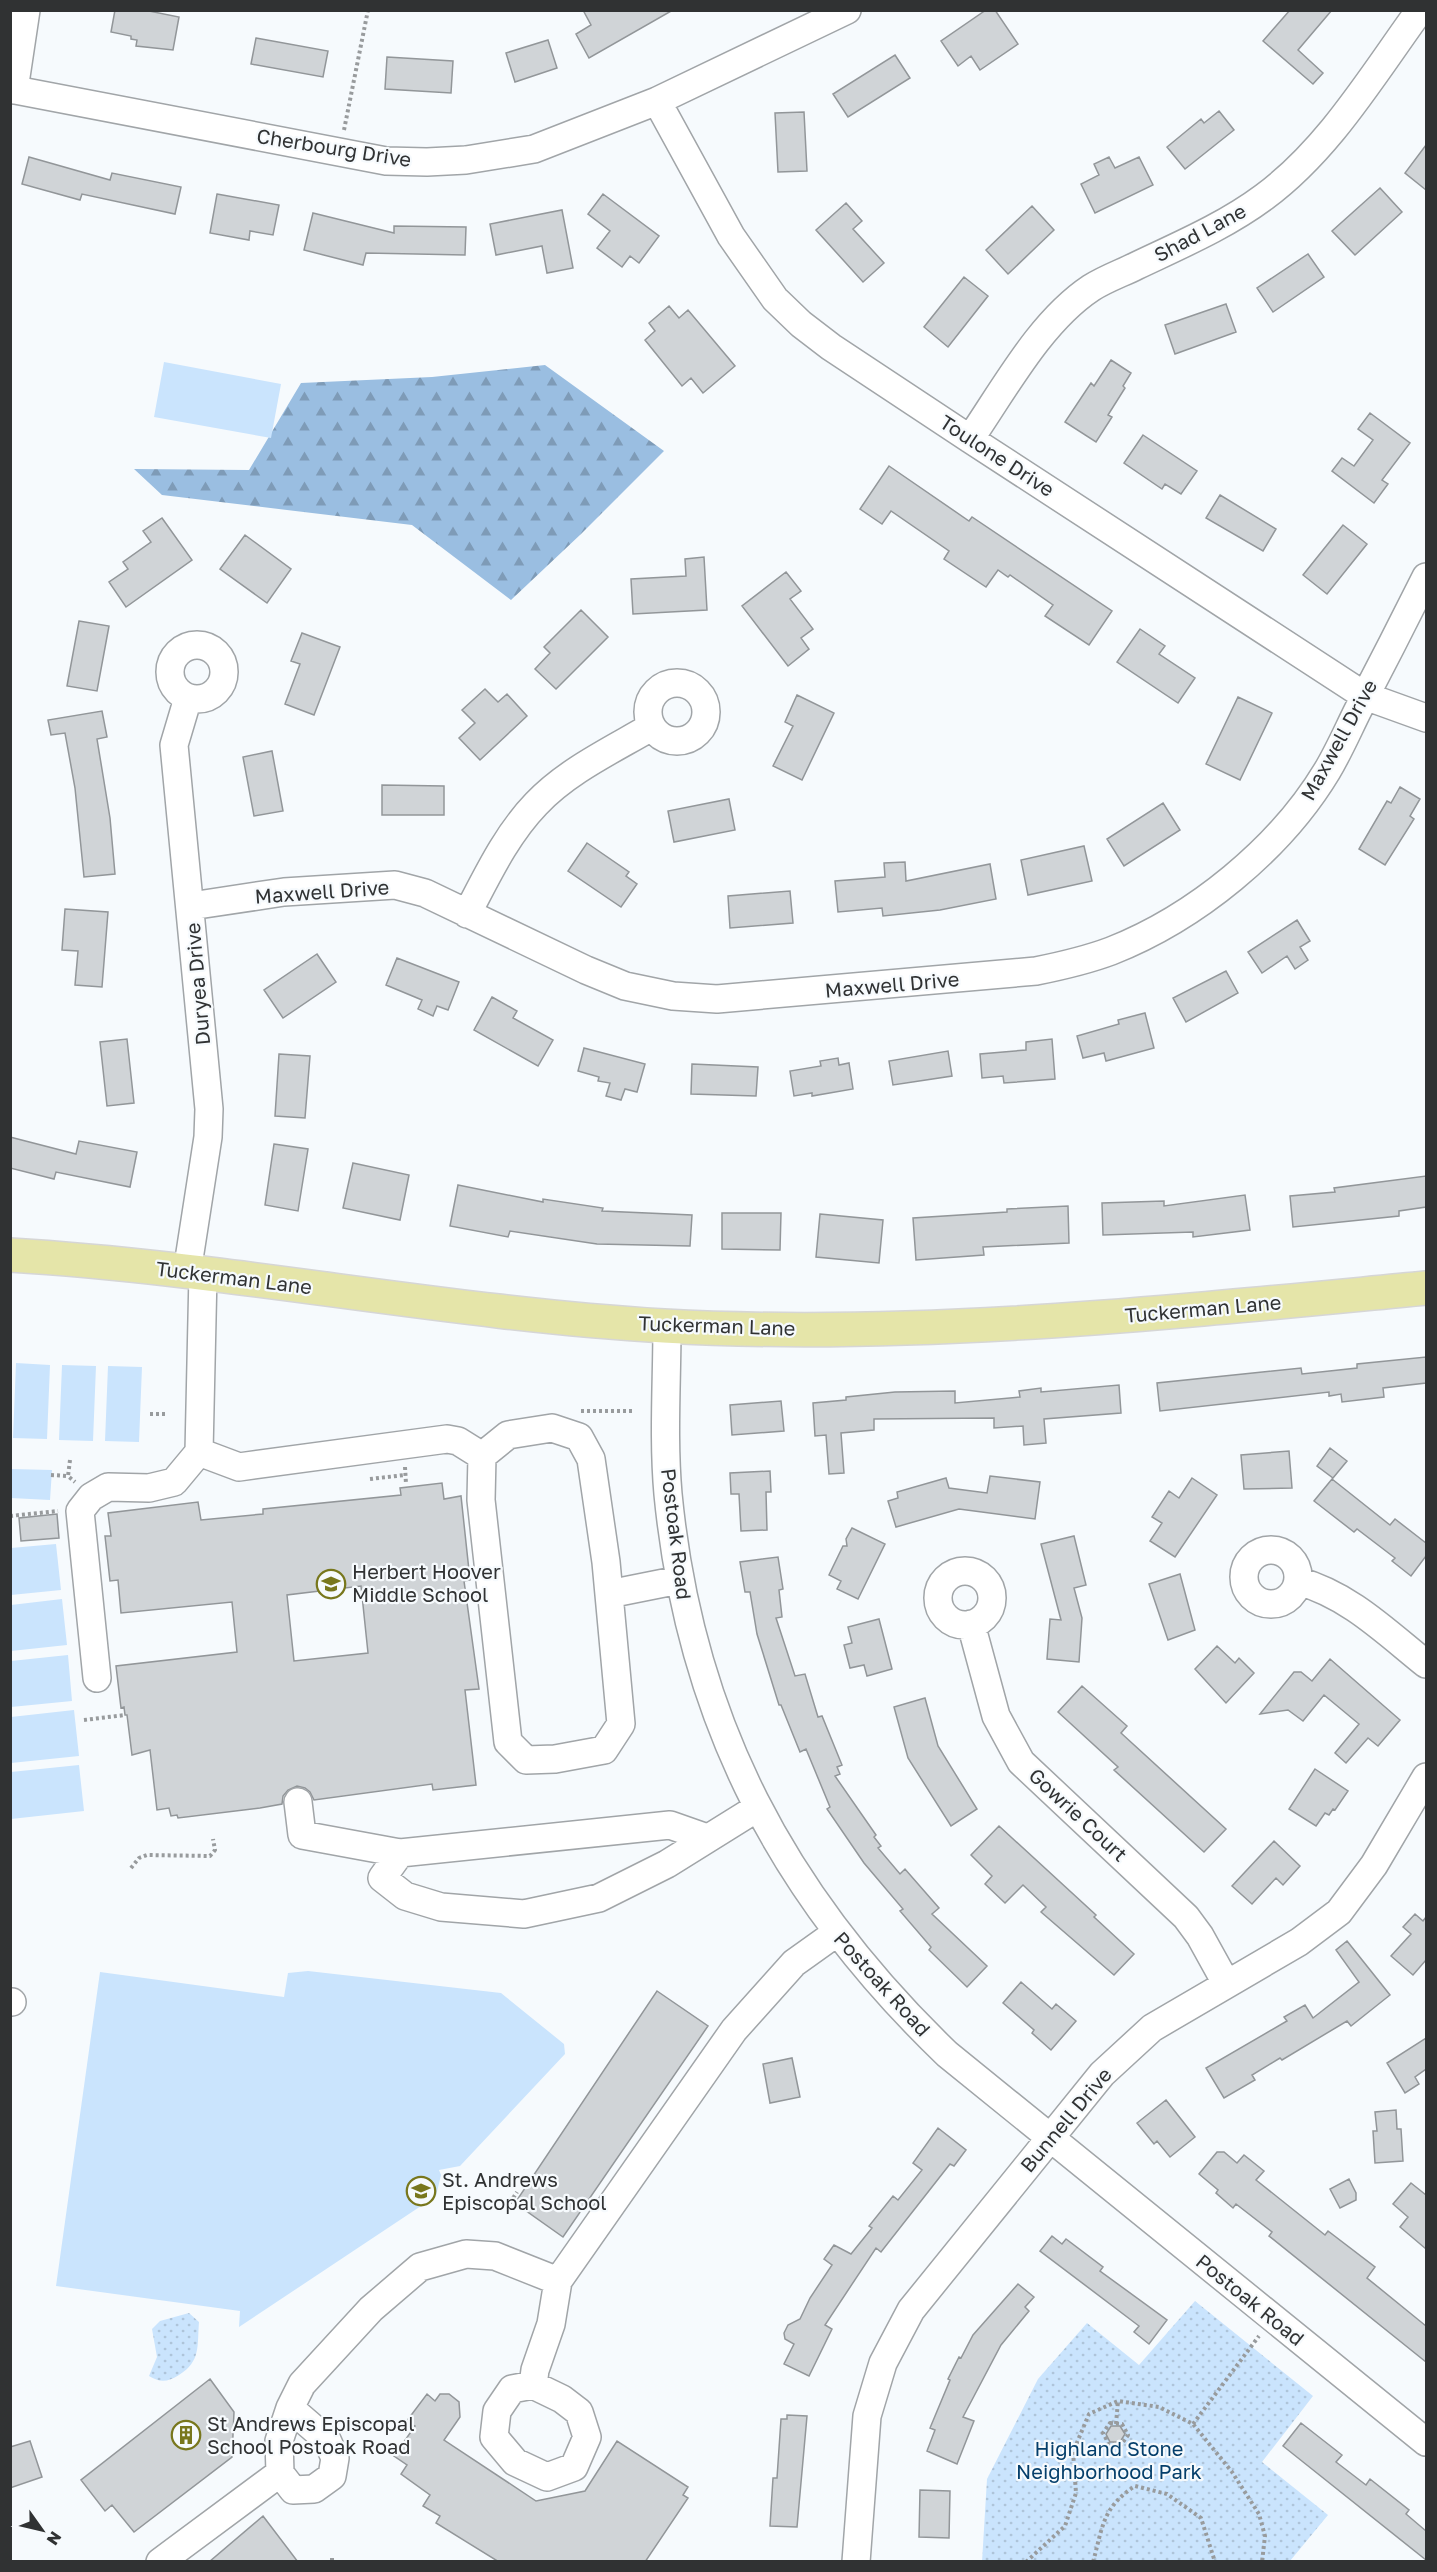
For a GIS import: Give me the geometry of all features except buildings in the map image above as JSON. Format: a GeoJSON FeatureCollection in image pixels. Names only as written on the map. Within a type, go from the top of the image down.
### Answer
{"type":"FeatureCollection","features":[{"type":"Feature","properties":{"kind":"main road","name":"Tuckerman Lane"},"geometry":{"type":"LineString","coordinates":[[10,1255],[72,1258],[472,1309],[667,1326],[860,1328],[1032,1322],[1426,1288]]}},
{"type":"Feature","properties":{"kind":"street"},"geometry":{"type":"LineString","coordinates":[[12,89],[26,10]]}},
{"type":"Feature","properties":{"kind":"street","name":"Cherbourg Drive"},"geometry":{"type":"LineString","coordinates":[[12,89],[339,153],[386,160],[427,162],[466,160],[534,149],[657,101],[847,10]]}},
{"type":"Feature","properties":{"kind":"street","name":"Shad Lane"},"geometry":{"type":"LineString","coordinates":[[970,439],[1047,327],[1069,305],[1093,287],[1220,226],[1263,198],[1299,168],[1333,130],[1420,10]]}},
{"type":"Feature","properties":{"kind":"street","name":"Toulone Drive"},"geometry":{"type":"LineString","coordinates":[[657,101],[730,237],[775,299],[801,324],[831,347],[970,439],[1365,696],[1426,718]]}},
{"type":"Feature","properties":{"kind":"street","name":"Maxwell Drive"},"geometry":{"type":"LineString","coordinates":[[191,906],[284,892],[395,885],[425,893],[615,982],[673,996],[717,999],[1036,971],[1067,964],[1110,951],[1139,937],[1213,893],[1246,867],[1285,828],[1327,771],[1426,577]]}},
{"type":"Feature","properties":{"kind":"street","name":"Duryea Drive"},"geometry":{"type":"LineString","coordinates":[[188,698],[174,745],[209,1108],[195,1273],[199,1452]]}},
{"type":"Feature","properties":{"kind":"street"},"geometry":{"type":"LineString","coordinates":[[467,914],[496,858],[536,804],[583,767],[651,727]]}},
{"type":"Feature","properties":{"kind":"street","name":"Postoak Road"},"geometry":{"type":"LineString","coordinates":[[667,1326],[668,1492],[679,1580],[694,1642],[713,1702],[742,1776],[757,1808],[800,1881],[836,1933],[902,2010],[939,2047],[1426,2442]]}},
{"type":"Feature","properties":{"kind":"street"},"geometry":{"type":"LineString","coordinates":[[552,1428],[579,1437],[591,1459],[609,1594],[610,1630],[621,1724],[604,1750],[555,1759],[526,1760],[508,1742],[481,1500],[482,1456],[508,1435],[552,1428]]}},
{"type":"Feature","properties":{"kind":"street"},"geometry":{"type":"LineString","coordinates":[[97,1678],[80,1511],[91,1497],[108,1487],[149,1488],[174,1482],[199,1452],[239,1467],[447,1439],[458,1441],[482,1456]]}},
{"type":"Feature","properties":{"kind":"street"},"geometry":{"type":"LineString","coordinates":[[609,1594],[679,1580]]}},
{"type":"Feature","properties":{"kind":"street"},"geometry":{"type":"LineString","coordinates":[[1298,1581],[1322,1587],[1348,1601],[1426,1664]]}},
{"type":"Feature","properties":{"kind":"street","name":"Gowrie Court"},"geometry":{"type":"LineString","coordinates":[[971,1624],[996,1716],[1021,1762],[1186,1917],[1200,1936],[1226,1983]]}},
{"type":"Feature","properties":{"kind":"street","name":"Bunnell Drive"},"geometry":{"type":"LineString","coordinates":[[856,2562],[864,2432],[871,2398],[883,2363],[911,2310],[1102,2074],[1152,2028],[1299,1942],[1339,1912],[1374,1866],[1426,1778]]}},
{"type":"Feature","properties":{"kind":"street"},"geometry":{"type":"LineString","coordinates":[[298,1802],[302,1835],[400,1853],[670,1825],[707,1838]]}},
{"type":"Feature","properties":{"kind":"street"},"geometry":{"type":"LineString","coordinates":[[400,1853],[382,1878],[405,1896],[441,1907],[524,1914],[598,1898],[667,1864],[757,1808]]}},
{"type":"Feature","properties":{"kind":"street"},"geometry":{"type":"LineString","coordinates":[[533,2385],[535,2370],[551,2324],[558,2281],[734,2030],[794,1963],[836,1933]]}},
{"type":"Feature","properties":{"kind":"street"},"geometry":{"type":"LineString","coordinates":[[290,2408],[327,2440],[335,2458],[332,2476],[314,2489],[293,2490],[280,2473],[279,2441],[290,2408],[302,2384],[371,2309],[420,2267],[466,2254],[495,2256],[558,2281]]}},
{"type":"Feature","properties":{"kind":"street"},"geometry":{"type":"LineString","coordinates":[[160,2562],[280,2473]]}},
{"type":"Feature","properties":{"kind":"path"},"geometry":{"type":"LineString","coordinates":[[339,153],[368,10]]}},
{"type":"Feature","properties":{"kind":"path"},"geometry":{"type":"LineString","coordinates":[[552,1428],[581,1411],[634,1411]]}},
{"type":"Feature","properties":{"kind":"path"},"geometry":{"type":"LineString","coordinates":[[150,1414],[166,1414]]}},
{"type":"Feature","properties":{"kind":"path"},"geometry":{"type":"LineString","coordinates":[[68,1476],[70,1460]]}},
{"type":"Feature","properties":{"kind":"path"},"geometry":{"type":"LineString","coordinates":[[51,1475],[68,1476],[82,1489]]}},
{"type":"Feature","properties":{"kind":"path"},"geometry":{"type":"LineString","coordinates":[[370,1479],[405,1475]]}},
{"type":"Feature","properties":{"kind":"path"},"geometry":{"type":"LineString","coordinates":[[10,1515],[64,1511]]}},
{"type":"Feature","properties":{"kind":"path"},"geometry":{"type":"LineString","coordinates":[[84,1720],[125,1715]]}},
{"type":"Feature","properties":{"kind":"path"},"geometry":{"type":"LineString","coordinates":[[131,1868],[139,1858],[147,1855],[210,1856],[216,1850],[213,1839]]}},
{"type":"Feature","properties":{"kind":"path"},"geometry":{"type":"LineString","coordinates":[[510,2203],[517,2192]]}},
{"type":"Feature","properties":{"kind":"path"},"geometry":{"type":"LineString","coordinates":[[1193,2424],[1272,2318]]}},
{"type":"Feature","properties":{"kind":"path"},"geometry":{"type":"LineString","coordinates":[[1116,2424],[1118,2401]]}},
{"type":"Feature","properties":{"kind":"path"},"geometry":{"type":"LineString","coordinates":[[1026,2562],[1065,2526],[1076,2493],[1073,2452],[1089,2414],[1118,2401],[1159,2407],[1193,2424],[1232,2472],[1259,2514],[1265,2536],[1262,2562]]}},
{"type":"Feature","properties":{"kind":"path"},"geometry":{"type":"LineString","coordinates":[[1110,2423],[1116,2424],[1122,2424],[1128,2435],[1121,2445],[1109,2444],[1103,2433],[1110,2423]]}},
{"type":"Feature","properties":{"kind":"path"},"geometry":{"type":"LineString","coordinates":[[1093,2562],[1107,2514],[1118,2498],[1135,2486],[1167,2494],[1201,2518],[1215,2562]]}},
{"type":"Feature","properties":{"kind":"green space"},"geometry":{"type":"Polygon","coordinates":[[[164,362],[281,384],[271,438],[154,417],[164,362]]]}},
{"type":"Feature","properties":{"kind":"green space"},"geometry":{"type":"Polygon","coordinates":[[[545,365],[664,451],[511,600],[412,525],[162,495],[134,469],[249,470],[301,383],[432,377],[545,365]]]}},
{"type":"Feature","properties":{"kind":"green space"},"geometry":{"type":"Polygon","coordinates":[[[16,1363],[50,1365],[47,1439],[13,1438],[16,1363]]]}},
{"type":"Feature","properties":{"kind":"green space"},"geometry":{"type":"Polygon","coordinates":[[[62,1365],[96,1366],[93,1441],[59,1440],[62,1365]]]}},
{"type":"Feature","properties":{"kind":"green space"},"geometry":{"type":"Polygon","coordinates":[[[108,1366],[142,1367],[139,1442],[105,1441],[108,1366]]]}},
{"type":"Feature","properties":{"kind":"green space"},"geometry":{"type":"Polygon","coordinates":[[[11,1469],[52,1470],[50,1500],[11,1498],[11,1469]]]}},
{"type":"Feature","properties":{"kind":"green space"},"geometry":{"type":"Polygon","coordinates":[[[56,1544],[61,1590],[11,1595],[11,1548],[56,1544]]]}},
{"type":"Feature","properties":{"kind":"green space"},"geometry":{"type":"Polygon","coordinates":[[[62,1599],[67,1645],[11,1651],[11,1605],[62,1599]]]}},
{"type":"Feature","properties":{"kind":"green space"},"geometry":{"type":"Polygon","coordinates":[[[68,1655],[72,1701],[11,1707],[11,1661],[68,1655]]]}},
{"type":"Feature","properties":{"kind":"green space"},"geometry":{"type":"Polygon","coordinates":[[[74,1710],[79,1756],[11,1763],[11,1717],[74,1710]]]}},
{"type":"Feature","properties":{"kind":"green space"},"geometry":{"type":"Polygon","coordinates":[[[79,1765],[84,1811],[11,1819],[11,1772],[79,1765]]]}},
{"type":"Feature","properties":{"kind":"green space"},"geometry":{"type":"Polygon","coordinates":[[[308,1971],[501,1993],[564,2044],[565,2054],[460,2166],[439,2170],[441,2175],[436,2196],[239,2327],[240,2311],[56,2286],[100,1972],[284,1997],[288,1973],[308,1971]]]}},
{"type":"Feature","properties":{"kind":"green space","name":"Highland Stone Neighborhood Park"},"geometry":{"type":"Polygon","coordinates":[[[1195,2301],[1313,2396],[1262,2462],[1328,2515],[1290,2561],[982,2562],[987,2479],[1038,2379],[1087,2323],[1139,2365],[1195,2301]]]}},
{"type":"Feature","properties":{"kind":"green space"},"geometry":{"type":"Polygon","coordinates":[[[189,2313],[199,2322],[198,2346],[191,2364],[179,2375],[168,2380],[160,2381],[149,2376],[157,2357],[152,2329],[160,2321],[189,2313]]]}},
{"type":"Feature","properties":{"kind":"place","name":"Herbert Hoover Middle School"},"geometry":{"type":"Point","coordinates":[331,1584]}},
{"type":"Feature","properties":{"kind":"place","name":"St. Andrews Episcopal School"},"geometry":{"type":"Point","coordinates":[421,2191]}},
{"type":"Feature","properties":{"kind":"place","name":"St Andrews Episcopal School Postoak Road"},"geometry":{"type":"Point","coordinates":[186,2435]}}]}
